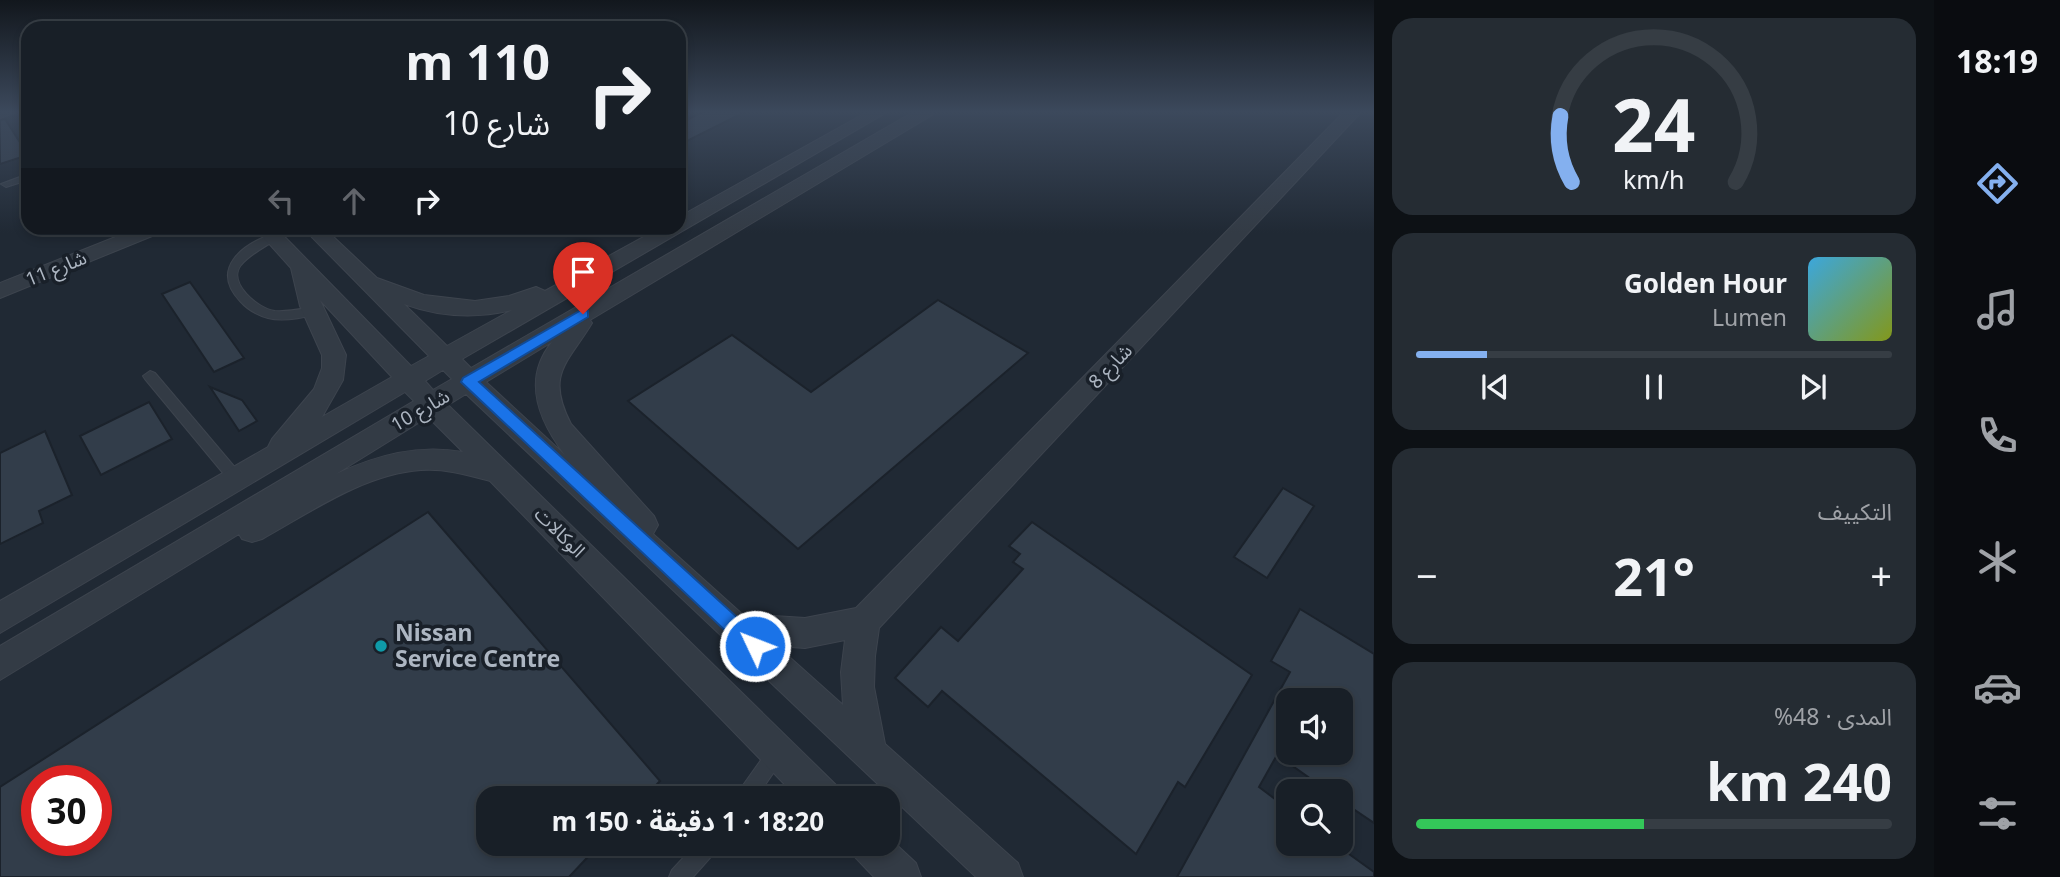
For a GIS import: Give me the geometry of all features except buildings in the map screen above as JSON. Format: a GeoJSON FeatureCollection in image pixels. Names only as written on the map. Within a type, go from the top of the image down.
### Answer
{"type":"FeatureCollection","features":[{"type":"Feature","properties":{"kind":"street"},"geometry":{"type":"LineString","coordinates":[[686,221],[807,152]]}},
{"type":"Feature","properties":{"kind":"street","name":"شارع 10"},"geometry":{"type":"LineString","coordinates":[[0,664],[432,402],[855,152]]}},
{"type":"Feature","properties":{"kind":"street","name":"شارع 8"},"geometry":{"type":"LineString","coordinates":[[865,621],[1314,152]]}},
{"type":"Feature","properties":{"kind":"street","name":"شارع 11"},"geometry":{"type":"LineString","coordinates":[[0,291],[139,235]]}},
{"type":"Feature","properties":{"kind":"street","name":"الوكالات"},"geometry":{"type":"LineString","coordinates":[[271,235],[811,786]]}},
{"type":"Feature","properties":{"kind":"street"},"geometry":{"type":"LineString","coordinates":[[320,235],[469,382],[1004,877]]}},
{"type":"Feature","properties":{"kind":"street","name":"شارع 10"},"geometry":{"type":"LineString","coordinates":[[0,618],[662,235]]}},
{"type":"Feature","properties":{"kind":"street","name":"شارع 10"},"geometry":{"type":"LineString","coordinates":[[360,277],[412,301],[437,308],[466,310],[492,308],[519,301],[618,260]]}},
{"type":"Feature","properties":{"kind":"street","name":"الوكالات"},"geometry":{"type":"LineString","coordinates":[[264,466],[303,421],[331,381],[334,356],[328,337],[313,311],[299,265]]}},
{"type":"Feature","properties":{"kind":"street"},"geometry":{"type":"LineString","coordinates":[[603,302],[562,343],[551,363],[545,390],[549,408],[558,428],[576,451],[631,507],[674,570]]}},
{"type":"Feature","properties":{"kind":"street","name":"شارع 10"},"geometry":{"type":"LineString","coordinates":[[133,585],[193,559],[366,474],[396,463],[447,460],[502,473]]}},
{"type":"Feature","properties":{"kind":"street"},"geometry":{"type":"LineString","coordinates":[[736,629],[805,633],[865,621],[858,647],[856,677],[858,709],[870,753]]}},
{"type":"Feature","properties":{"kind":"street"},"geometry":{"type":"LineString","coordinates":[[880,856],[902,877]]}},
{"type":"Feature","properties":{"kind":"lane"},"geometry":{"type":"LineString","coordinates":[[6,184],[21,179]]}},
{"type":"Feature","properties":{"kind":"lane"},"geometry":{"type":"LineString","coordinates":[[261,235],[235,264],[231,273],[233,285],[257,310],[266,314],[313,311]]}},
{"type":"Feature","properties":{"kind":"lane"},"geometry":{"type":"LineString","coordinates":[[150,376],[238,481]]}},
{"type":"Feature","properties":{"kind":"lane"},"geometry":{"type":"LineString","coordinates":[[753,786],[778,753]]}},
{"type":"Feature","properties":{"kind":"lane"},"geometry":{"type":"LineString","coordinates":[[679,877],[698,856]]}},
{"type":"Feature","properties":{"kind":"place","name":"Nissan Service Centre"},"geometry":{"type":"Point","coordinates":[381,646]}},
{"type":"Feature","properties":{"kind":"route"},"geometry":{"type":"LineString","coordinates":[[583,314],[469,382],[755,646]]}}]}
